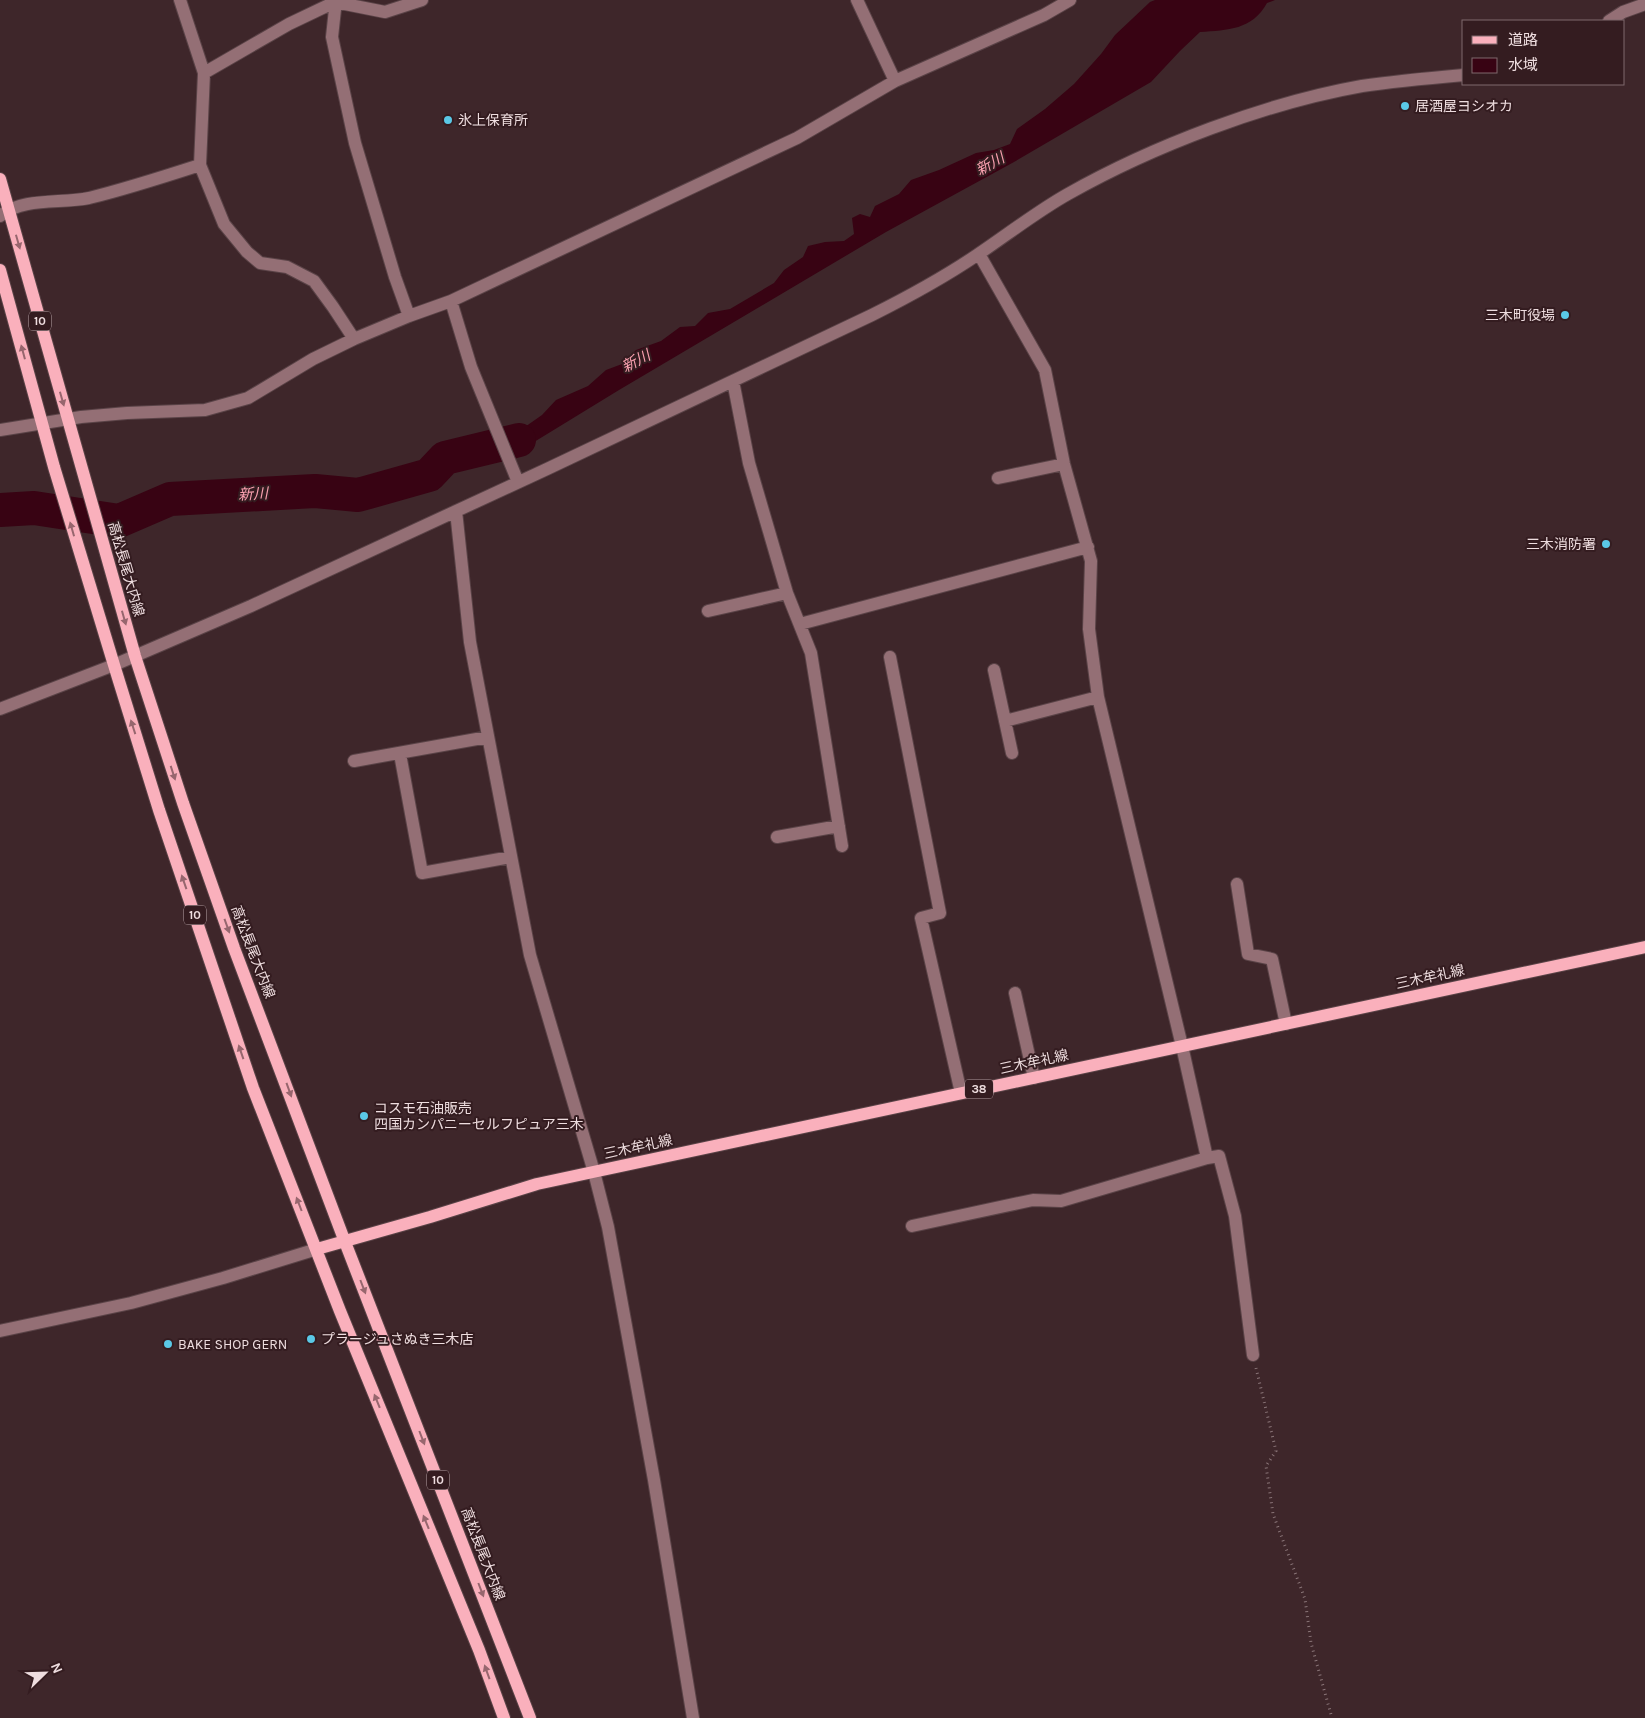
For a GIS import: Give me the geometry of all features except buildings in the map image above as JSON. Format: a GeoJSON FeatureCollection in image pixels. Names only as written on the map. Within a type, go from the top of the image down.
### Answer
{"type":"FeatureCollection","features":[{"type":"Feature","properties":{"kind":"main road","name":"高松長尾大内線"},"geometry":{"type":"LineString","coordinates":[[0,179],[4,213],[68,420],[136,656],[183,803],[218,903],[345,1242],[530,1718]]}},
{"type":"Feature","properties":{"kind":"main road","name":"10"},"geometry":{"type":"LineString","coordinates":[[0,270],[86,576],[159,810],[253,1088],[479,1650],[504,1718]]}},
{"type":"Feature","properties":{"kind":"main road","name":"三木牟礼線"},"geometry":{"type":"LineString","coordinates":[[317,1250],[537,1184],[1645,947]]}},
{"type":"Feature","properties":{"kind":"street"},"geometry":{"type":"LineString","coordinates":[[180,0],[204,73],[200,165],[224,224],[247,252],[260,263],[288,267],[314,281],[354,339]]}},
{"type":"Feature","properties":{"kind":"street"},"geometry":{"type":"LineString","coordinates":[[204,73],[289,24],[336,1],[385,12],[422,0]]}},
{"type":"Feature","properties":{"kind":"street"},"geometry":{"type":"LineString","coordinates":[[857,0],[895,81]]}},
{"type":"Feature","properties":{"kind":"street"},"geometry":{"type":"LineString","coordinates":[[0,430],[127,413],[205,410],[248,398],[313,359],[354,339],[451,301],[797,138],[895,81],[1044,15],[1070,0]]}},
{"type":"Feature","properties":{"kind":"street"},"geometry":{"type":"LineString","coordinates":[[336,1],[332,37],[355,143],[395,277],[409,316]]}},
{"type":"Feature","properties":{"kind":"street"},"geometry":{"type":"LineString","coordinates":[[1611,20],[1623,12],[1645,4]]}},
{"type":"Feature","properties":{"kind":"street"},"geometry":{"type":"LineString","coordinates":[[0,709],[114,666],[251,606],[733,381],[917,292],[979,254],[1026,220],[1068,194],[1116,169],[1206,131],[1259,112],[1332,92],[1396,81],[1462,75]]}},
{"type":"Feature","properties":{"kind":"street"},"geometry":{"type":"LineString","coordinates":[[4,213],[27,205],[86,198],[119,190],[200,165]]}},
{"type":"Feature","properties":{"kind":"street"},"geometry":{"type":"LineString","coordinates":[[979,254],[1045,370],[1064,464],[1091,561],[1089,629],[1098,697],[1207,1158]]}},
{"type":"Feature","properties":{"kind":"street"},"geometry":{"type":"LineString","coordinates":[[451,301],[471,367],[518,482]]}},
{"type":"Feature","properties":{"kind":"street"},"geometry":{"type":"LineString","coordinates":[[733,381],[749,463],[787,593],[811,653],[842,846]]}},
{"type":"Feature","properties":{"kind":"street"},"geometry":{"type":"LineString","coordinates":[[998,478],[1064,464]]}},
{"type":"Feature","properties":{"kind":"street"},"geometry":{"type":"LineString","coordinates":[[456,511],[470,642],[510,857],[530,955],[594,1172],[608,1228],[648,1442],[693,1718]]}},
{"type":"Feature","properties":{"kind":"street"},"geometry":{"type":"LineString","coordinates":[[800,624],[1088,547]]}},
{"type":"Feature","properties":{"kind":"street"},"geometry":{"type":"LineString","coordinates":[[708,611],[787,593]]}},
{"type":"Feature","properties":{"kind":"street"},"geometry":{"type":"LineString","coordinates":[[890,657],[940,913],[921,918],[961,1093]]}},
{"type":"Feature","properties":{"kind":"street"},"geometry":{"type":"LineString","coordinates":[[994,670],[1012,753]]}},
{"type":"Feature","properties":{"kind":"street"},"geometry":{"type":"LineString","coordinates":[[1006,721],[1098,697]]}},
{"type":"Feature","properties":{"kind":"street"},"geometry":{"type":"LineString","coordinates":[[354,761],[488,737]]}},
{"type":"Feature","properties":{"kind":"street"},"geometry":{"type":"LineString","coordinates":[[400,754],[422,873],[510,857]]}},
{"type":"Feature","properties":{"kind":"street"},"geometry":{"type":"LineString","coordinates":[[776,837],[839,826]]}},
{"type":"Feature","properties":{"kind":"street"},"geometry":{"type":"LineString","coordinates":[[1236,884],[1248,954],[1272,960],[1286,1024]]}},
{"type":"Feature","properties":{"kind":"street"},"geometry":{"type":"LineString","coordinates":[[1015,993],[1034,1078]]}},
{"type":"Feature","properties":{"kind":"street"},"geometry":{"type":"LineString","coordinates":[[912,1226],[1033,1200],[1061,1201],[1219,1156],[1235,1216],[1253,1355]]}},
{"type":"Feature","properties":{"kind":"street"},"geometry":{"type":"LineString","coordinates":[[0,1331],[131,1303],[317,1250]]}},
{"type":"Feature","properties":{"kind":"path"},"geometry":{"type":"LineString","coordinates":[[1253,1355],[1276,1451],[1266,1466],[1273,1514],[1306,1599],[1311,1643],[1332,1718]]}},
{"type":"Feature","properties":{"kind":"water"},"geometry":{"type":"Polygon","coordinates":[[[1155,0],[1275,0],[1267,3],[1261,12],[1247,24],[1230,29],[1200,32],[1151,82],[1014,162],[886,232],[521,450],[478,464],[474,451],[522,429],[542,415],[556,400],[588,386],[606,370],[622,364],[636,350],[661,341],[680,327],[695,326],[708,313],[730,309],[774,283],[784,270],[803,257],[808,246],[825,242],[844,241],[854,234],[852,218],[860,214],[870,217],[875,206],[899,194],[911,180],[939,170],[976,153],[994,150],[1010,144],[1017,129],[1045,109],[1074,84],[1115,35],[1150,2],[1155,0]]]}},
{"type":"Feature","properties":{"kind":"water"},"geometry":{"type":"Polygon","coordinates":[[[33,495],[40,518],[20,513],[0,516],[0,502],[33,495]]]}},
{"type":"Feature","properties":{"kind":"waterway","name":"新川"},"geometry":{"type":"LineString","coordinates":[[0,510],[34,508],[119,521],[170,499],[315,491],[358,495],[429,475],[445,458],[519,440]]}},
{"type":"Feature","properties":{"kind":"place","name":"居酒屋ヨシオカ"},"geometry":{"type":"Point","coordinates":[1405,106]}},
{"type":"Feature","properties":{"kind":"place","name":"氷上保育所"},"geometry":{"type":"Point","coordinates":[448,120]}},
{"type":"Feature","properties":{"kind":"place","name":"三木町役場"},"geometry":{"type":"Point","coordinates":[1565,315]}},
{"type":"Feature","properties":{"kind":"place","name":"三木消防署"},"geometry":{"type":"Point","coordinates":[1606,544]}},
{"type":"Feature","properties":{"kind":"place","name":"コスモ石油販売 四国カンパニーセルフピュア三木"},"geometry":{"type":"Point","coordinates":[364,1116]}},
{"type":"Feature","properties":{"kind":"place","name":"プラージュさぬき三木店"},"geometry":{"type":"Point","coordinates":[311,1339]}},
{"type":"Feature","properties":{"kind":"place","name":"BAKE SHOP GERN"},"geometry":{"type":"Point","coordinates":[168,1344]}}]}
